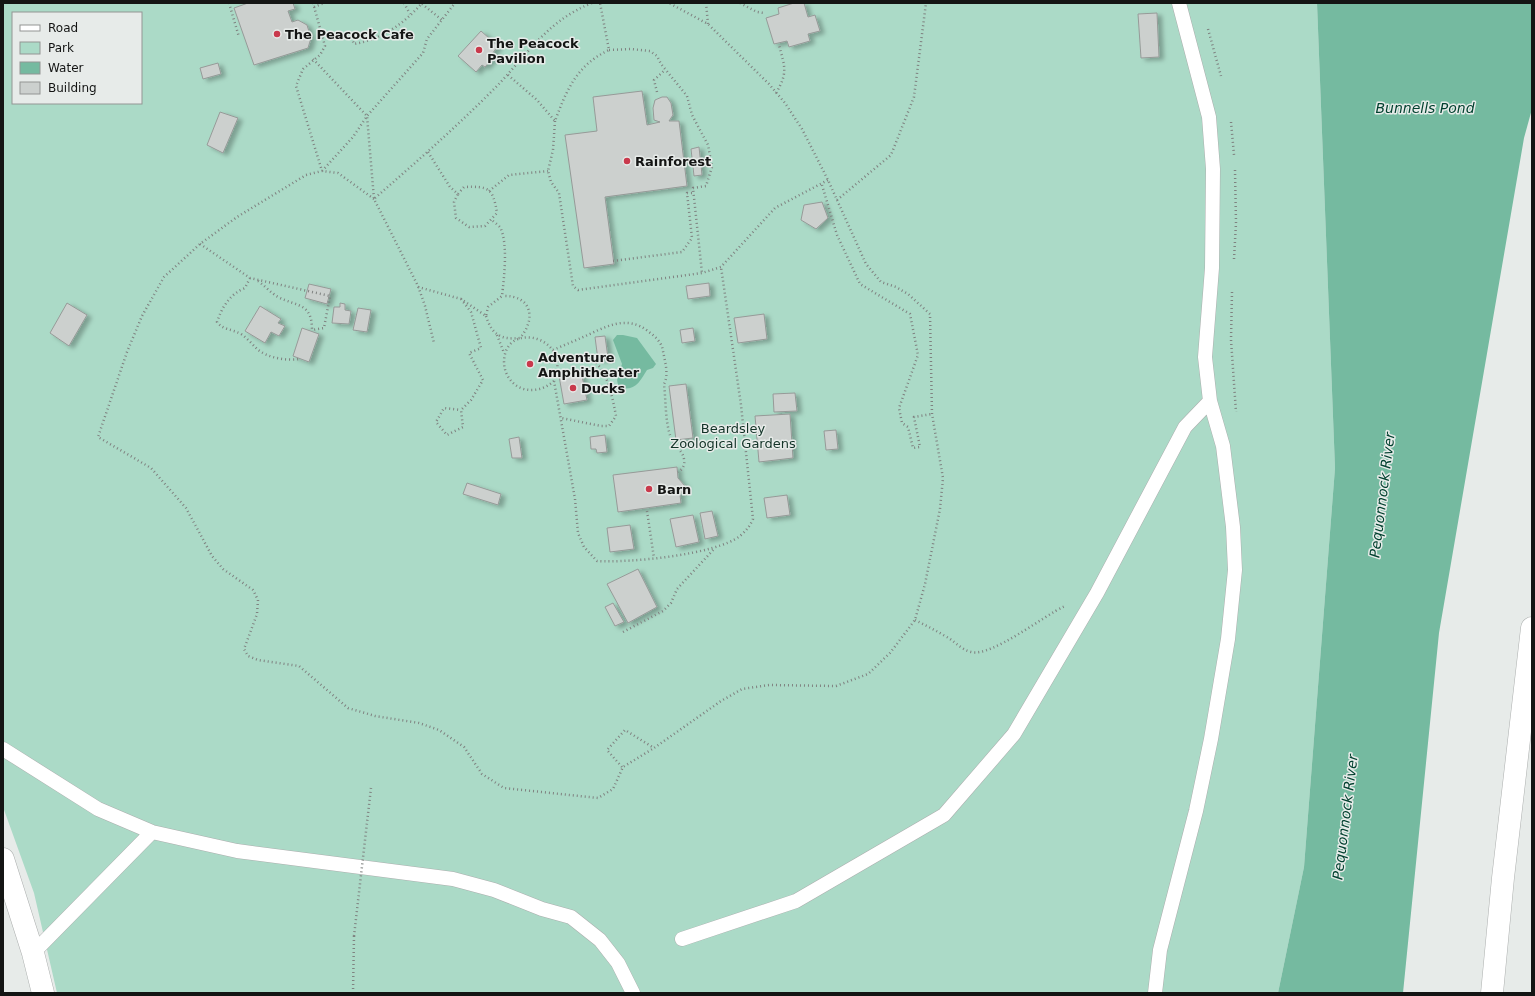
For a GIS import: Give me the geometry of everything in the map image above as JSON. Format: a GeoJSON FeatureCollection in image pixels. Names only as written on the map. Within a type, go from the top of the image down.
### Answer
{"type":"FeatureCollection","features":[{"type":"Feature","properties":{"kind":"main road"},"geometry":{"type":"LineString","coordinates":[[1492,993],[1503,878],[1532,628]]}},
{"type":"Feature","properties":{"kind":"main road"},"geometry":{"type":"LineString","coordinates":[[3,859],[33,954],[43,993]]}},
{"type":"Feature","properties":{"kind":"lane"},"geometry":{"type":"LineString","coordinates":[[1155,993],[1160,950],[1196,811],[1211,739],[1228,639],[1234,577],[1233,527],[1223,446],[1210,402],[1205,357],[1212,268],[1213,169],[1210,125],[1179,3]]}},
{"type":"Feature","properties":{"kind":"lane"},"geometry":{"type":"LineString","coordinates":[[682,939],[796,901],[944,815],[1014,734],[1097,593],[1185,427],[1210,402]]}},
{"type":"Feature","properties":{"kind":"lane"},"geometry":{"type":"LineString","coordinates":[[3,749],[98,809],[152,832],[237,851],[453,878],[494,890],[542,909],[571,917],[600,940],[618,963],[633,993]]}},
{"type":"Feature","properties":{"kind":"lane"},"geometry":{"type":"LineString","coordinates":[[33,954],[152,832]]}},
{"type":"Feature","properties":{"kind":"path"},"geometry":{"type":"LineString","coordinates":[[229,3],[240,37]]}},
{"type":"Feature","properties":{"kind":"path"},"geometry":{"type":"LineString","coordinates":[[313,3],[325,46],[320,55],[313,59],[303,69],[296,86],[322,171]]}},
{"type":"Feature","properties":{"kind":"path"},"geometry":{"type":"LineString","coordinates":[[314,7],[324,3]]}},
{"type":"Feature","properties":{"kind":"path"},"geometry":{"type":"LineString","coordinates":[[404,3],[410,14]]}},
{"type":"Feature","properties":{"kind":"path"},"geometry":{"type":"LineString","coordinates":[[322,171],[353,137],[367,116],[423,53],[427,38],[455,3]]}},
{"type":"Feature","properties":{"kind":"path"},"geometry":{"type":"LineString","coordinates":[[374,199],[428,152],[508,75],[556,22],[592,3]]}},
{"type":"Feature","properties":{"kind":"path"},"geometry":{"type":"LineString","coordinates":[[600,3],[609,50]]}},
{"type":"Feature","properties":{"kind":"path"},"geometry":{"type":"LineString","coordinates":[[374,199],[338,173],[322,171],[306,175],[237,217],[200,244],[164,277],[142,316],[124,359],[98,437],[151,468],[186,508],[212,556],[223,569],[253,590],[258,600],[256,614],[244,649],[248,656],[258,660],[299,666],[348,708],[374,716],[419,723],[439,730],[464,747],[482,774],[504,788],[598,798],[613,789],[623,767],[654,748],[721,701],[742,689],[769,685],[836,686],[868,674],[890,653],[915,620],[925,584],[940,509],[944,478],[932,414],[930,314],[908,294],[896,287],[881,282],[866,264],[828,180],[802,129],[776,93],[708,24],[669,3]]}},
{"type":"Feature","properties":{"kind":"path"},"geometry":{"type":"LineString","coordinates":[[706,3],[708,24]]}},
{"type":"Feature","properties":{"kind":"path"},"geometry":{"type":"LineString","coordinates":[[740,3],[757,12],[764,13]]}},
{"type":"Feature","properties":{"kind":"path"},"geometry":{"type":"LineString","coordinates":[[837,200],[891,155],[914,97],[926,3]]}},
{"type":"Feature","properties":{"kind":"path"},"geometry":{"type":"LineString","coordinates":[[350,34],[354,44],[370,41],[388,33],[422,4],[442,20]]}},
{"type":"Feature","properties":{"kind":"path"},"geometry":{"type":"LineString","coordinates":[[776,93],[784,80],[786,70],[779,45]]}},
{"type":"Feature","properties":{"kind":"path"},"geometry":{"type":"LineString","coordinates":[[702,273],[693,188],[706,186],[712,167],[708,145],[692,115],[687,96],[674,78],[665,70],[657,56],[650,51],[631,49],[609,50],[595,57],[579,71],[562,103],[555,121],[553,150],[548,171],[551,182],[559,193],[573,286],[578,290],[702,273],[721,267],[774,208],[822,185],[828,180]]}},
{"type":"Feature","properties":{"kind":"path"},"geometry":{"type":"LineString","coordinates":[[313,59],[367,116],[374,199],[418,286],[425,306],[434,344]]}},
{"type":"Feature","properties":{"kind":"path"},"geometry":{"type":"LineString","coordinates":[[657,92],[654,80],[665,70]]}},
{"type":"Feature","properties":{"kind":"path"},"geometry":{"type":"LineString","coordinates":[[508,75],[537,100],[555,121]]}},
{"type":"Feature","properties":{"kind":"path"},"geometry":{"type":"LineString","coordinates":[[428,152],[450,187],[458,194]]}},
{"type":"Feature","properties":{"kind":"path"},"geometry":{"type":"LineString","coordinates":[[489,191],[509,175],[548,171]]}},
{"type":"Feature","properties":{"kind":"path"},"geometry":{"type":"LineString","coordinates":[[822,185],[837,235],[860,284],[910,314],[918,355],[899,408],[902,423],[908,427],[913,448],[920,447],[914,417],[932,414]]}},
{"type":"Feature","properties":{"kind":"path"},"geometry":{"type":"LineString","coordinates":[[480,186],[494,196],[497,213],[485,226],[469,227],[456,218],[454,202],[458,194],[464,187],[480,186]]}},
{"type":"Feature","properties":{"kind":"path"},"geometry":{"type":"LineString","coordinates":[[613,261],[682,252],[692,238],[687,193],[693,193]]}},
{"type":"Feature","properties":{"kind":"path"},"geometry":{"type":"LineString","coordinates":[[492,220],[501,228],[504,244],[502,296]]}},
{"type":"Feature","properties":{"kind":"path"},"geometry":{"type":"LineString","coordinates":[[200,244],[250,278],[330,296],[324,328],[312,331],[310,314],[303,307],[277,296],[256,280]]}},
{"type":"Feature","properties":{"kind":"path"},"geometry":{"type":"LineString","coordinates":[[497,335],[508,339],[520,338],[541,340],[553,350],[558,362],[558,372],[554,381],[575,498],[578,533],[584,547],[597,561],[616,562],[672,556],[716,547],[739,536],[749,528],[753,519],[741,405],[721,267]]}},
{"type":"Feature","properties":{"kind":"path"},"geometry":{"type":"LineString","coordinates":[[250,278],[245,288],[238,291],[224,305],[217,322],[222,328],[230,329],[244,336],[268,356],[291,360],[299,359]]}},
{"type":"Feature","properties":{"kind":"path"},"geometry":{"type":"LineString","coordinates":[[418,286],[461,299],[486,316]]}},
{"type":"Feature","properties":{"kind":"path"},"geometry":{"type":"LineString","coordinates":[[505,354],[497,335],[489,324],[486,316],[488,307],[502,296],[510,295],[523,302],[529,310],[530,321],[527,330],[520,338],[510,344],[505,354],[503,360],[508,377],[514,384],[522,389],[540,389],[554,381]]}},
{"type":"Feature","properties":{"kind":"path"},"geometry":{"type":"LineString","coordinates":[[461,299],[471,312],[475,323],[481,348],[469,353],[483,380],[471,400],[461,410]]}},
{"type":"Feature","properties":{"kind":"path"},"geometry":{"type":"LineString","coordinates":[[553,350],[610,324],[626,323],[643,327],[657,338],[663,348],[666,366],[667,378],[664,384],[671,439],[685,461],[683,469],[678,472]]}},
{"type":"Feature","properties":{"kind":"path"},"geometry":{"type":"LineString","coordinates":[[558,362],[570,357],[580,356],[590,358],[599,365],[611,391],[616,416],[609,426],[601,426],[561,418]]}},
{"type":"Feature","properties":{"kind":"path"},"geometry":{"type":"LineString","coordinates":[[444,408],[461,410],[463,427],[447,436],[436,422],[444,408]]}},
{"type":"Feature","properties":{"kind":"path"},"geometry":{"type":"LineString","coordinates":[[647,511],[654,558]]}},
{"type":"Feature","properties":{"kind":"path"},"geometry":{"type":"LineString","coordinates":[[623,632],[663,611],[671,603],[677,589],[716,547]]}},
{"type":"Feature","properties":{"kind":"path"},"geometry":{"type":"LineString","coordinates":[[915,620],[947,637],[958,647],[973,652],[994,648],[1052,612],[1097,593]]}},
{"type":"Feature","properties":{"kind":"path"},"geometry":{"type":"LineString","coordinates":[[623,767],[607,750],[624,730],[654,748]]}},
{"type":"Feature","properties":{"kind":"path"},"geometry":{"type":"LineString","coordinates":[[353,993],[354,936],[371,788]]}},
{"type":"Feature","properties":{"kind":"green space","name":"Beardsley Zoological Gardens"},"geometry":{"type":"Polygon","coordinates":[[[3,3],[1317,3],[1335,468],[1304,867],[1278,993],[57,993],[34,893],[3,807],[3,3]]]}},
{"type":"Feature","properties":{"kind":"water","name":"Bunnells Pond"},"geometry":{"type":"Polygon","coordinates":[[[1317,3],[1532,3],[1532,109],[1524,138],[1439,633],[1403,993],[1278,993],[1304,867],[1335,468],[1317,3]]]}},
{"type":"Feature","properties":{"kind":"water"},"geometry":{"type":"Polygon","coordinates":[[[617,335],[637,338],[656,364],[653,368],[647,370],[634,387],[625,389],[620,388],[617,382],[622,364],[613,340],[617,335]]]}},
{"type":"Feature","properties":{"kind":"building","name":"The Peacock Cafe"},"geometry":{"type":"Polygon","coordinates":[[[248,3],[293,3],[295,9],[288,11],[292,22],[298,20],[307,25],[311,38],[308,48],[254,65],[234,8],[248,3]]]}},
{"type":"Feature","properties":{"kind":"building"},"geometry":{"type":"Polygon","coordinates":[[[794,3],[804,3],[808,17],[815,15],[820,31],[808,34],[810,41],[789,47],[787,41],[774,44],[766,18],[779,14],[778,8],[794,3]]]}},
{"type":"Feature","properties":{"kind":"building"},"geometry":{"type":"Polygon","coordinates":[[[1157,13],[1159,57],[1141,58],[1138,14],[1157,13]]]}},
{"type":"Feature","properties":{"kind":"building","name":"The Peacock Pavilion"},"geometry":{"type":"Polygon","coordinates":[[[481,31],[498,46],[492,54],[495,56],[485,67],[482,65],[476,72],[458,56],[481,31]]]}},
{"type":"Feature","properties":{"kind":"building"},"geometry":{"type":"Polygon","coordinates":[[[218,63],[221,74],[203,79],[200,68],[218,63]]]}},
{"type":"Feature","properties":{"kind":"building","name":"Rainforest"},"geometry":{"type":"Polygon","coordinates":[[[642,91],[647,125],[660,122],[654,120],[653,108],[655,100],[662,97],[667,97],[671,103],[673,115],[669,121],[679,121],[687,186],[605,197],[614,264],[584,268],[565,135],[597,131],[593,97],[642,91]]]}},
{"type":"Feature","properties":{"kind":"building"},"geometry":{"type":"Polygon","coordinates":[[[220,112],[238,118],[223,153],[207,145],[220,112]]]}},
{"type":"Feature","properties":{"kind":"building"},"geometry":{"type":"Polygon","coordinates":[[[699,147],[702,175],[694,176],[691,149],[699,147]]]}},
{"type":"Feature","properties":{"kind":"building"},"geometry":{"type":"Polygon","coordinates":[[[822,202],[828,218],[816,229],[801,220],[804,205],[822,202]]]}},
{"type":"Feature","properties":{"kind":"building"},"geometry":{"type":"Polygon","coordinates":[[[709,283],[710,296],[688,299],[686,286],[709,283]]]}},
{"type":"Feature","properties":{"kind":"building"},"geometry":{"type":"Polygon","coordinates":[[[309,284],[331,289],[327,304],[305,298],[309,284]]]}},
{"type":"Feature","properties":{"kind":"building"},"geometry":{"type":"Polygon","coordinates":[[[67,303],[87,315],[69,346],[50,333],[67,303]]]}},
{"type":"Feature","properties":{"kind":"building"},"geometry":{"type":"Polygon","coordinates":[[[340,303],[345,304],[345,310],[351,311],[349,324],[332,323],[334,307],[340,307],[340,303]]]}},
{"type":"Feature","properties":{"kind":"building"},"geometry":{"type":"Polygon","coordinates":[[[260,306],[281,319],[278,323],[285,326],[279,336],[271,332],[265,343],[245,331],[260,306]]]}},
{"type":"Feature","properties":{"kind":"building"},"geometry":{"type":"Polygon","coordinates":[[[358,308],[371,310],[367,332],[353,330],[358,308]]]}},
{"type":"Feature","properties":{"kind":"building"},"geometry":{"type":"Polygon","coordinates":[[[764,314],[767,339],[738,343],[734,318],[764,314]]]}},
{"type":"Feature","properties":{"kind":"building"},"geometry":{"type":"Polygon","coordinates":[[[302,328],[319,334],[309,362],[293,356],[302,328]]]}},
{"type":"Feature","properties":{"kind":"building"},"geometry":{"type":"Polygon","coordinates":[[[693,328],[695,341],[682,343],[680,330],[693,328]]]}},
{"type":"Feature","properties":{"kind":"building"},"geometry":{"type":"Polygon","coordinates":[[[605,336],[608,358],[598,360],[595,337],[605,336]]]}},
{"type":"Feature","properties":{"kind":"building","name":"Ducks"},"geometry":{"type":"Polygon","coordinates":[[[581,371],[587,400],[564,404],[559,376],[581,371]]]}},
{"type":"Feature","properties":{"kind":"building"},"geometry":{"type":"Polygon","coordinates":[[[686,384],[693,438],[676,440],[669,386],[686,384]]]}},
{"type":"Feature","properties":{"kind":"building"},"geometry":{"type":"Polygon","coordinates":[[[795,393],[797,411],[774,412],[773,394],[795,393]]]}},
{"type":"Feature","properties":{"kind":"building"},"geometry":{"type":"Polygon","coordinates":[[[790,414],[793,458],[759,462],[755,416],[790,414]]]}},
{"type":"Feature","properties":{"kind":"building"},"geometry":{"type":"Polygon","coordinates":[[[836,430],[838,449],[826,450],[824,431],[836,430]]]}},
{"type":"Feature","properties":{"kind":"building"},"geometry":{"type":"Polygon","coordinates":[[[605,435],[607,452],[597,453],[596,449],[591,449],[590,437],[605,435]]]}},
{"type":"Feature","properties":{"kind":"building"},"geometry":{"type":"Polygon","coordinates":[[[519,437],[522,458],[512,458],[509,439],[519,437]]]}},
{"type":"Feature","properties":{"kind":"building","name":"Barn"},"geometry":{"type":"Polygon","coordinates":[[[677,467],[678,478],[685,486],[680,495],[681,503],[618,512],[613,475],[677,467]]]}},
{"type":"Feature","properties":{"kind":"building"},"geometry":{"type":"Polygon","coordinates":[[[467,483],[501,494],[498,505],[463,494],[467,483]]]}},
{"type":"Feature","properties":{"kind":"building"},"geometry":{"type":"Polygon","coordinates":[[[787,495],[790,515],[767,518],[764,498],[787,495]]]}},
{"type":"Feature","properties":{"kind":"building"},"geometry":{"type":"Polygon","coordinates":[[[712,511],[718,536],[705,539],[700,513],[712,511]]]}},
{"type":"Feature","properties":{"kind":"building"},"geometry":{"type":"Polygon","coordinates":[[[693,515],[699,542],[676,547],[670,519],[693,515]]]}},
{"type":"Feature","properties":{"kind":"building"},"geometry":{"type":"Polygon","coordinates":[[[630,525],[634,549],[610,552],[607,528],[630,525]]]}},
{"type":"Feature","properties":{"kind":"building"},"geometry":{"type":"Polygon","coordinates":[[[638,569],[657,607],[628,623],[607,584],[638,569]]]}},
{"type":"Feature","properties":{"kind":"building"},"geometry":{"type":"Polygon","coordinates":[[[613,603],[624,622],[615,626],[605,607],[613,603]]]}},
{"type":"Feature","properties":{"kind":"place","name":"The Peacock Cafe"},"geometry":{"type":"Point","coordinates":[277,34]}},
{"type":"Feature","properties":{"kind":"place","name":"The Peacock Pavilion"},"geometry":{"type":"Point","coordinates":[479,50]}},
{"type":"Feature","properties":{"kind":"place","name":"Rainforest"},"geometry":{"type":"Point","coordinates":[627,161]}},
{"type":"Feature","properties":{"kind":"place","name":"Adventure Amphitheater"},"geometry":{"type":"Point","coordinates":[530,364]}},
{"type":"Feature","properties":{"kind":"place","name":"Ducks"},"geometry":{"type":"Point","coordinates":[573,388]}},
{"type":"Feature","properties":{"kind":"place","name":"Barn"},"geometry":{"type":"Point","coordinates":[649,489]}},
{"type":"Feature","properties":{"kind":"water label","name":"Pequonnock River"},"geometry":{"type":"Point","coordinates":[1382,495]}},
{"type":"Feature","properties":{"kind":"water label","name":"Pequonnock River"},"geometry":{"type":"Point","coordinates":[1345,817]}}]}
